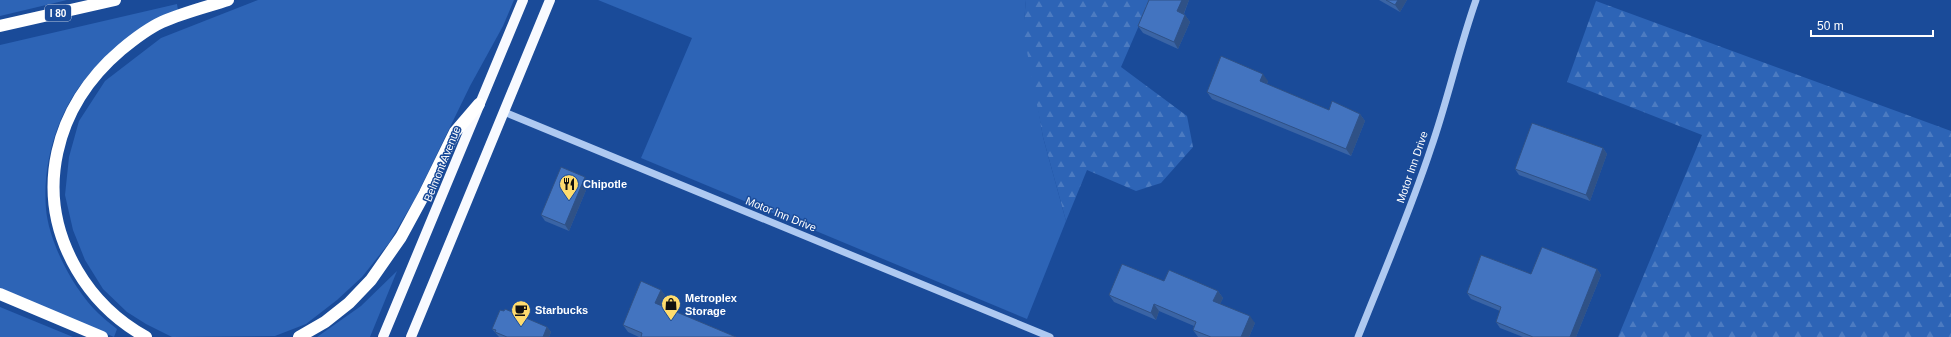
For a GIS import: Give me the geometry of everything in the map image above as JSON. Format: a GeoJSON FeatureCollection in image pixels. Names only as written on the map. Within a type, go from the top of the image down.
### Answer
{"type":"FeatureCollection","features":[{"type":"Feature","properties":{"kind":"highway","name":"I 80"},"geometry":{"type":"LineString","coordinates":[[0,26],[116,0]]}},
{"type":"Feature","properties":{"kind":"highway"},"geometry":{"type":"LineString","coordinates":[[146,337],[106,309],[88,288],[66,247],[57,222],[53,193],[53,179],[57,150],[65,125],[80,97],[98,73],[121,50],[139,36],[162,22],[228,0]]}},
{"type":"Feature","properties":{"kind":"highway"},"geometry":{"type":"LineString","coordinates":[[299,337],[331,317],[349,303],[372,280],[401,237],[426,193],[455,132],[479,104]]}},
{"type":"Feature","properties":{"kind":"highway"},"geometry":{"type":"LineString","coordinates":[[0,294],[102,337]]}},
{"type":"Feature","properties":{"kind":"main road","name":"Belmont Avenue"},"geometry":{"type":"LineString","coordinates":[[383,337],[523,0]]}},
{"type":"Feature","properties":{"kind":"main road"},"geometry":{"type":"LineString","coordinates":[[411,337],[550,0]]}},
{"type":"Feature","properties":{"kind":"street","name":"Motor Inn Drive"},"geometry":{"type":"LineString","coordinates":[[1358,337],[1413,200],[1432,146],[1467,25],[1476,0]]}},
{"type":"Feature","properties":{"kind":"street","name":"Motor Inn Drive"},"geometry":{"type":"LineString","coordinates":[[504,112],[1050,337]]}},
{"type":"Feature","properties":{"kind":"green space"},"geometry":{"type":"Polygon","coordinates":[[[0,0],[67,0],[0,16],[0,0]]]}},
{"type":"Feature","properties":{"kind":"green space"},"geometry":{"type":"Polygon","coordinates":[[[258,0],[514,0],[503,26],[470,86],[416,197],[389,243],[362,277],[337,300],[306,324],[275,336],[172,337],[146,324],[127,312],[103,289],[85,260],[73,230],[65,195],[69,157],[79,121],[105,81],[161,38],[258,0]]]}},
{"type":"Feature","properties":{"kind":"green space"},"geometry":{"type":"Polygon","coordinates":[[[598,0],[1026,0],[1024,23],[1043,137],[1066,221],[1027,319],[641,158],[692,38],[598,0]]]}},
{"type":"Feature","properties":{"kind":"green space"},"geometry":{"type":"Polygon","coordinates":[[[1026,0],[1150,0],[1121,67],[1187,116],[1193,147],[1161,183],[1136,191],[1087,170],[1066,221],[1043,137],[1023,30],[1026,0]]]}},
{"type":"Feature","properties":{"kind":"green space"},"geometry":{"type":"Polygon","coordinates":[[[1596,1],[1951,131],[1951,337],[1618,337],[1702,135],[1567,82],[1596,1]]]}},
{"type":"Feature","properties":{"kind":"green space"},"geometry":{"type":"Polygon","coordinates":[[[177,4],[178,10],[102,62],[82,83],[62,116],[50,153],[45,190],[46,209],[48,222],[57,251],[80,292],[98,313],[117,329],[114,337],[0,288],[0,45],[177,4]]]}},
{"type":"Feature","properties":{"kind":"green space"},"geometry":{"type":"Polygon","coordinates":[[[397,271],[370,337],[317,337],[361,306],[397,271]]]}},
{"type":"Feature","properties":{"kind":"green space"},"geometry":{"type":"Polygon","coordinates":[[[0,307],[73,337],[0,337],[0,307]]]}},
{"type":"Feature","properties":{"kind":"building"},"geometry":{"type":"Polygon","coordinates":[[[1149,0],[1182,0],[1177,11],[1185,15],[1174,42],[1138,26],[1149,0]]]}},
{"type":"Feature","properties":{"kind":"building"},"geometry":{"type":"Polygon","coordinates":[[[1386,0],[1398,0],[1395,5],[1386,0]]]}},
{"type":"Feature","properties":{"kind":"building"},"geometry":{"type":"Polygon","coordinates":[[[1221,56],[1263,74],[1260,81],[1329,110],[1332,101],[1360,114],[1346,149],[1207,92],[1221,56]]]}},
{"type":"Feature","properties":{"kind":"building"},"geometry":{"type":"Polygon","coordinates":[[[1532,123],[1603,148],[1586,195],[1515,169],[1532,123]]]}},
{"type":"Feature","properties":{"kind":"building","name":"Chipotle"},"geometry":{"type":"Polygon","coordinates":[[[561,167],[585,177],[565,225],[541,215],[561,167]]]}},
{"type":"Feature","properties":{"kind":"building"},"geometry":{"type":"Polygon","coordinates":[[[1542,247],[1597,269],[1570,337],[1533,337],[1496,322],[1501,307],[1467,293],[1481,255],[1531,274],[1542,247]]]}},
{"type":"Feature","properties":{"kind":"building"},"geometry":{"type":"Polygon","coordinates":[[[1122,264],[1164,281],[1169,270],[1218,291],[1213,301],[1250,316],[1241,337],[1211,337],[1193,330],[1196,322],[1154,304],[1151,313],[1109,295],[1122,264]]]}},
{"type":"Feature","properties":{"kind":"building"},"geometry":{"type":"Polygon","coordinates":[[[641,281],[661,290],[655,303],[736,337],[641,337],[642,333],[623,325],[641,281]]]}},
{"type":"Feature","properties":{"kind":"building","name":"Starbucks"},"geometry":{"type":"Polygon","coordinates":[[[505,309],[547,327],[543,337],[507,337],[495,332],[496,330],[492,329],[500,310],[504,311],[505,309]]]}},
{"type":"Feature","properties":{"kind":"place","name":"Chipotle"},"geometry":{"type":"Point","coordinates":[569,201]}},
{"type":"Feature","properties":{"kind":"place","name":"Metroplex Storage"},"geometry":{"type":"Point","coordinates":[671,321]}},
{"type":"Feature","properties":{"kind":"place","name":"Starbucks"},"geometry":{"type":"Point","coordinates":[521,327]}}]}
